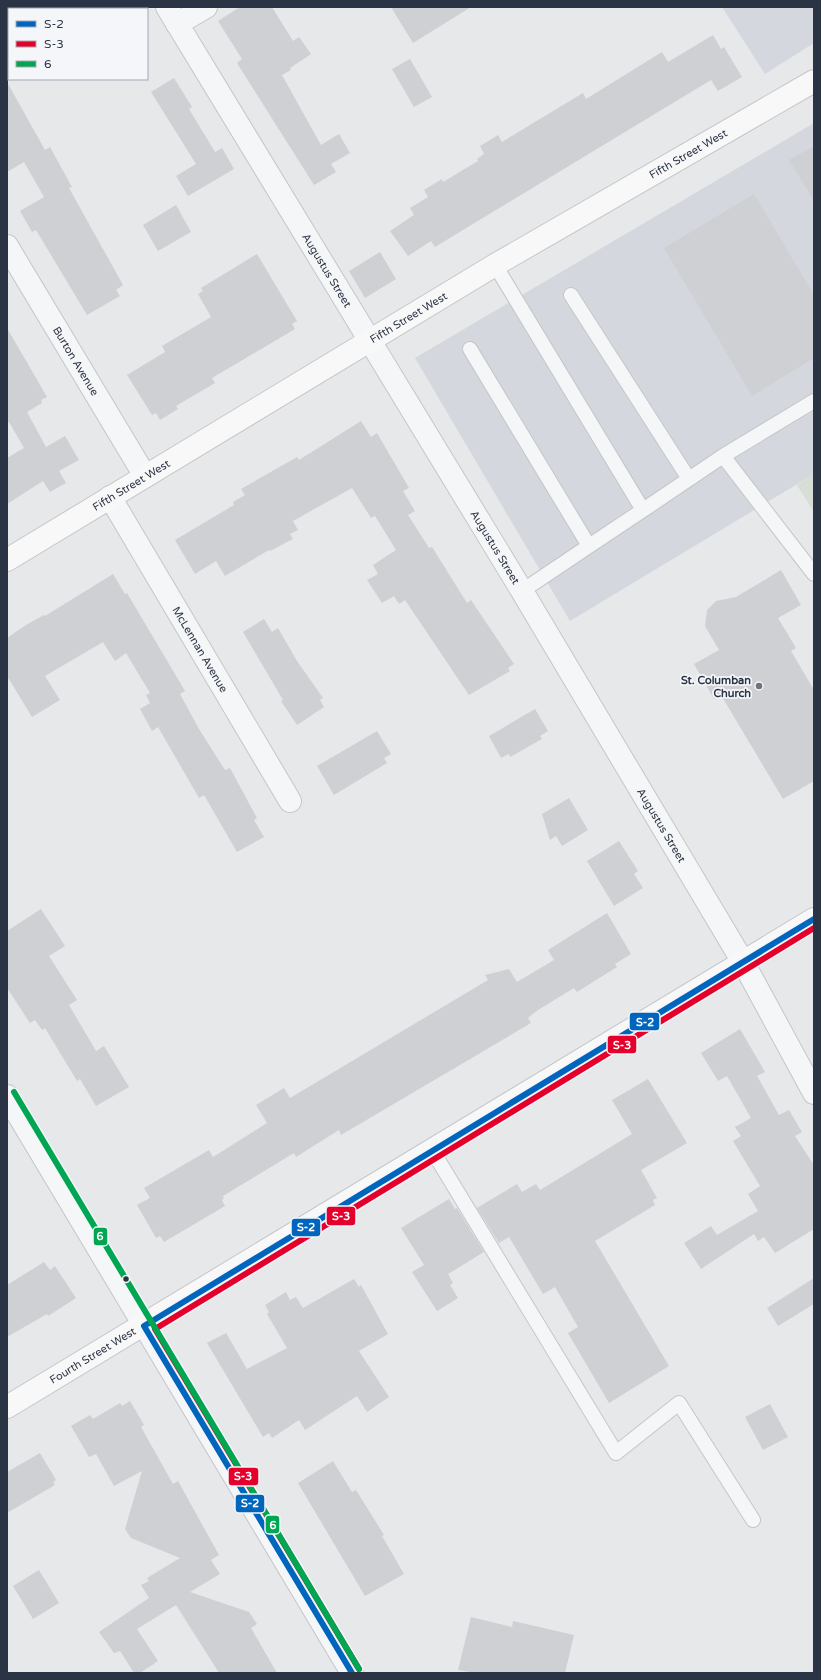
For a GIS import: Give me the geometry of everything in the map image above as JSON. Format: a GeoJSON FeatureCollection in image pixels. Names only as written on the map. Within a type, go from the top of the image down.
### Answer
{"type":"FeatureCollection","features":[{"type":"Feature","properties":{"kind":"street"},"geometry":{"type":"LineString","coordinates":[[172,16],[206,7]]}},
{"type":"Feature","properties":{"kind":"street","name":"Augustus Street"},"geometry":{"type":"LineString","coordinates":[[172,16],[522,591],[743,962],[814,1093]]}},
{"type":"Feature","properties":{"kind":"street","name":"Fifth Street West"},"geometry":{"type":"LineString","coordinates":[[7,560],[495,265],[814,81]]}},
{"type":"Feature","properties":{"kind":"street","name":"Burton Avenue"},"geometry":{"type":"LineString","coordinates":[[7,246],[145,476]]}},
{"type":"Feature","properties":{"kind":"street","name":"McLennan Avenue"},"geometry":{"type":"LineString","coordinates":[[110,497],[290,801]]}},
{"type":"Feature","properties":{"kind":"street","name":"Fourth Street West"},"geometry":{"type":"LineString","coordinates":[[7,1407],[144,1326],[814,919]]}},
{"type":"Feature","properties":{"kind":"street"},"geometry":{"type":"LineString","coordinates":[[7,1096],[352,1673]]}},
{"type":"Feature","properties":{"kind":"lane"},"geometry":{"type":"LineString","coordinates":[[495,265],[643,510]]}},
{"type":"Feature","properties":{"kind":"lane"},"geometry":{"type":"LineString","coordinates":[[571,295],[689,479]]}},
{"type":"Feature","properties":{"kind":"lane"},"geometry":{"type":"LineString","coordinates":[[470,349],[589,546]]}},
{"type":"Feature","properties":{"kind":"lane"},"geometry":{"type":"LineString","coordinates":[[522,591],[723,456],[814,401]]}},
{"type":"Feature","properties":{"kind":"lane"},"geometry":{"type":"LineString","coordinates":[[723,456],[814,574]]}},
{"type":"Feature","properties":{"kind":"lane"},"geometry":{"type":"LineString","coordinates":[[432,1150],[616,1453],[679,1403],[753,1520]]}},
{"type":"Feature","properties":{"kind":"shaded area"},"geometry":{"type":"Polygon","coordinates":[[[722,7],[814,7],[814,43],[765,74],[722,7]]]}},
{"type":"Feature","properties":{"kind":"shaded area"},"geometry":{"type":"Polygon","coordinates":[[[814,123],[814,474],[570,621],[415,358],[814,123]]]}},
{"type":"Feature","properties":{"kind":"shaded area"},"geometry":{"type":"Polygon","coordinates":[[[814,474],[814,512],[797,485],[814,474]]]}},
{"type":"Feature","properties":{"kind":"building"},"geometry":{"type":"Polygon","coordinates":[[[240,7],[272,7],[293,41],[299,37],[311,54],[290,68],[291,70],[282,75],[321,145],[339,134],[350,153],[331,164],[336,172],[314,185],[237,63],[242,59],[218,21],[240,7]]]}},
{"type":"Feature","properties":{"kind":"building"},"geometry":{"type":"Polygon","coordinates":[[[391,7],[471,7],[413,43],[391,7]]]}},
{"type":"Feature","properties":{"kind":"building"},"geometry":{"type":"Polygon","coordinates":[[[713,35],[721,49],[724,47],[742,77],[718,91],[711,80],[435,247],[431,241],[408,256],[390,231],[414,215],[410,208],[428,197],[424,190],[442,179],[443,182],[478,161],[477,159],[484,154],[480,146],[498,135],[502,142],[583,93],[586,99],[662,52],[668,62],[713,35]]]}},
{"type":"Feature","properties":{"kind":"building"},"geometry":{"type":"Polygon","coordinates":[[[410,59],[432,97],[414,107],[392,69],[410,59]]]}},
{"type":"Feature","properties":{"kind":"building"},"geometry":{"type":"Polygon","coordinates":[[[174,78],[192,107],[189,109],[215,152],[222,148],[234,169],[188,196],[176,176],[196,164],[151,92],[174,78]]]}},
{"type":"Feature","properties":{"kind":"building"},"geometry":{"type":"Polygon","coordinates":[[[7,82],[45,150],[50,147],[72,187],[69,188],[123,285],[116,290],[120,296],[87,315],[36,230],[32,232],[20,211],[44,197],[24,162],[7,172],[7,82]]]}},
{"type":"Feature","properties":{"kind":"building"},"geometry":{"type":"Polygon","coordinates":[[[814,146],[814,200],[789,160],[814,146]]]}},
{"type":"Feature","properties":{"kind":"building"},"geometry":{"type":"Polygon","coordinates":[[[754,194],[814,295],[814,358],[752,396],[664,248],[754,194]]]}},
{"type":"Feature","properties":{"kind":"building"},"geometry":{"type":"Polygon","coordinates":[[[176,205],[191,232],[158,251],[143,225],[176,205]]]}},
{"type":"Feature","properties":{"kind":"building"},"geometry":{"type":"Polygon","coordinates":[[[380,252],[396,279],[365,298],[349,271],[380,252]]]}},
{"type":"Feature","properties":{"kind":"building"},"geometry":{"type":"Polygon","coordinates":[[[257,254],[297,321],[292,324],[295,329],[212,378],[215,383],[176,406],[178,409],[160,420],[156,413],[152,415],[127,375],[165,352],[162,346],[211,317],[198,294],[203,291],[201,288],[257,254]]]}},
{"type":"Feature","properties":{"kind":"building"},"geometry":{"type":"Polygon","coordinates":[[[7,328],[47,397],[41,400],[42,403],[27,412],[46,447],[65,436],[79,460],[59,471],[66,483],[50,492],[43,481],[7,504],[7,458],[24,448],[9,422],[7,423],[7,328]]]}},
{"type":"Feature","properties":{"kind":"building"},"geometry":{"type":"Polygon","coordinates":[[[361,421],[371,437],[377,433],[409,488],[403,491],[415,511],[408,515],[429,548],[432,547],[467,603],[471,600],[514,664],[508,668],[510,671],[469,695],[405,600],[399,604],[394,596],[382,603],[367,580],[378,574],[373,565],[396,550],[375,516],[371,518],[352,488],[293,521],[298,530],[290,534],[293,539],[270,551],[269,550],[225,576],[216,561],[195,574],[175,540],[234,505],[233,502],[245,495],[241,489],[297,457],[299,460],[361,421]]]}},
{"type":"Feature","properties":{"kind":"building","name":"St. Columban Church"},"geometry":{"type":"Polygon","coordinates":[[[781,570],[801,605],[778,618],[796,648],[791,651],[814,690],[814,781],[783,799],[721,695],[714,699],[694,664],[719,650],[705,626],[707,610],[716,601],[736,597],[781,570]]]}},
{"type":"Feature","properties":{"kind":"building"},"geometry":{"type":"Polygon","coordinates":[[[113,574],[125,594],[127,593],[185,691],[180,694],[199,729],[225,770],[230,768],[257,818],[254,820],[264,837],[237,852],[204,795],[199,798],[158,727],[152,731],[140,709],[150,703],[146,695],[150,693],[126,653],[115,661],[103,642],[45,676],[60,700],[32,717],[7,676],[7,638],[26,625],[44,615],[45,616],[113,574]]]}},
{"type":"Feature","properties":{"kind":"building"},"geometry":{"type":"Polygon","coordinates":[[[264,619],[272,632],[278,628],[297,661],[323,698],[320,700],[324,707],[297,725],[281,701],[283,700],[243,632],[264,619]]]}},
{"type":"Feature","properties":{"kind":"building"},"geometry":{"type":"Polygon","coordinates":[[[535,709],[548,731],[540,736],[542,739],[510,757],[509,754],[501,758],[489,736],[535,709]]]}},
{"type":"Feature","properties":{"kind":"building"},"geometry":{"type":"Polygon","coordinates":[[[377,731],[391,754],[384,758],[387,763],[334,795],[317,766],[377,731]]]}},
{"type":"Feature","properties":{"kind":"building"},"geometry":{"type":"Polygon","coordinates":[[[569,798],[588,830],[562,846],[556,836],[550,840],[542,814],[569,798]]]}},
{"type":"Feature","properties":{"kind":"building"},"geometry":{"type":"Polygon","coordinates":[[[619,841],[638,871],[634,874],[643,888],[614,906],[587,861],[619,841]]]}},
{"type":"Feature","properties":{"kind":"building"},"geometry":{"type":"Polygon","coordinates":[[[41,909],[65,946],[49,956],[77,1000],[69,1005],[96,1051],[104,1046],[129,1087],[96,1106],[80,1079],[77,1081],[45,1028],[42,1030],[35,1020],[30,1023],[7,988],[7,931],[41,909]]]}},
{"type":"Feature","properties":{"kind":"building"},"geometry":{"type":"Polygon","coordinates":[[[607,913],[631,954],[615,964],[617,967],[577,992],[574,988],[538,1010],[528,1018],[531,1023],[341,1135],[339,1130],[296,1157],[294,1153],[223,1196],[224,1198],[222,1200],[225,1206],[164,1242],[160,1236],[156,1238],[137,1205],[150,1198],[144,1188],[209,1150],[213,1157],[267,1123],[256,1105],[284,1088],[290,1098],[488,980],[485,975],[509,969],[517,982],[554,960],[548,950],[607,913]]]}},
{"type":"Feature","properties":{"kind":"building"},"geometry":{"type":"Polygon","coordinates":[[[740,1029],[765,1072],[757,1076],[779,1115],[789,1110],[802,1132],[795,1136],[814,1165],[814,1229],[775,1253],[764,1237],[758,1241],[754,1234],[701,1269],[684,1243],[711,1226],[717,1235],[758,1211],[748,1194],[760,1186],[733,1141],[741,1136],[735,1127],[751,1118],[727,1076],[718,1081],[701,1053],[740,1029]]]}},
{"type":"Feature","properties":{"kind":"building"},"geometry":{"type":"Polygon","coordinates":[[[648,1079],[687,1143],[641,1170],[657,1198],[653,1200],[655,1205],[595,1241],[669,1366],[609,1403],[568,1333],[578,1327],[555,1287],[543,1294],[509,1237],[499,1243],[477,1208],[517,1184],[522,1192],[536,1184],[540,1190],[632,1134],[612,1100],[648,1079]]]}},
{"type":"Feature","properties":{"kind":"building"},"geometry":{"type":"Polygon","coordinates":[[[449,1199],[455,1209],[457,1208],[484,1252],[448,1274],[453,1283],[450,1285],[458,1298],[437,1311],[412,1272],[424,1265],[401,1228],[449,1199]]]}},
{"type":"Feature","properties":{"kind":"building"},"geometry":{"type":"Polygon","coordinates":[[[44,1262],[50,1270],[55,1266],[76,1298],[48,1316],[47,1314],[7,1337],[7,1285],[44,1262]]]}},
{"type":"Feature","properties":{"kind":"building"},"geometry":{"type":"Polygon","coordinates":[[[814,1278],[814,1304],[778,1326],[767,1308],[814,1278]]]}},
{"type":"Feature","properties":{"kind":"building"},"geometry":{"type":"Polygon","coordinates":[[[354,1279],[359,1287],[361,1285],[388,1334],[359,1351],[389,1397],[367,1412],[357,1396],[305,1430],[299,1420],[272,1438],[269,1433],[263,1437],[207,1343],[226,1333],[247,1369],[287,1348],[267,1314],[269,1312],[265,1305],[286,1292],[290,1300],[296,1297],[303,1308],[354,1279]]]}},
{"type":"Feature","properties":{"kind":"building"},"geometry":{"type":"Polygon","coordinates":[[[130,1401],[144,1425],[141,1427],[173,1484],[178,1481],[219,1555],[211,1560],[220,1574],[190,1592],[249,1612],[257,1624],[251,1628],[277,1673],[219,1673],[176,1605],[137,1629],[158,1661],[140,1673],[134,1673],[120,1651],[114,1653],[99,1632],[149,1598],[141,1585],[149,1581],[147,1578],[180,1558],[131,1538],[125,1529],[142,1471],[114,1486],[96,1454],[89,1457],[71,1426],[90,1415],[93,1419],[120,1403],[122,1406],[130,1401]]]}},
{"type":"Feature","properties":{"kind":"building"},"geometry":{"type":"Polygon","coordinates":[[[770,1404],[788,1437],[763,1450],[745,1417],[770,1404]]]}},
{"type":"Feature","properties":{"kind":"building"},"geometry":{"type":"Polygon","coordinates":[[[40,1453],[56,1480],[53,1482],[55,1485],[7,1513],[7,1472],[40,1453]]]}},
{"type":"Feature","properties":{"kind":"building"},"geometry":{"type":"Polygon","coordinates":[[[333,1461],[352,1492],[356,1490],[384,1535],[382,1536],[404,1574],[365,1596],[298,1483],[333,1461]]]}},
{"type":"Feature","properties":{"kind":"building"},"geometry":{"type":"Polygon","coordinates":[[[39,1570],[59,1603],[33,1619],[13,1586],[39,1570]]]}},
{"type":"Feature","properties":{"kind":"building"},"geometry":{"type":"Polygon","coordinates":[[[471,1617],[512,1627],[513,1621],[574,1635],[565,1673],[475,1673],[458,1670],[471,1617]]]}},
{"type":"Feature","properties":{"kind":"transit line","name":"S-2"},"geometry":{"type":"LineString","coordinates":[[352,1673],[144,1326],[814,919]]}},
{"type":"Feature","properties":{"kind":"transit line","name":"S-3"},"geometry":{"type":"LineString","coordinates":[[359,1669],[155,1329],[814,928]]}},
{"type":"Feature","properties":{"kind":"transit line","name":"6"},"geometry":{"type":"LineString","coordinates":[[14,1092],[359,1669]]}},
{"type":"Feature","properties":{"kind":"place","name":"St. Columban Church"},"geometry":{"type":"Point","coordinates":[759,686]}}]}
